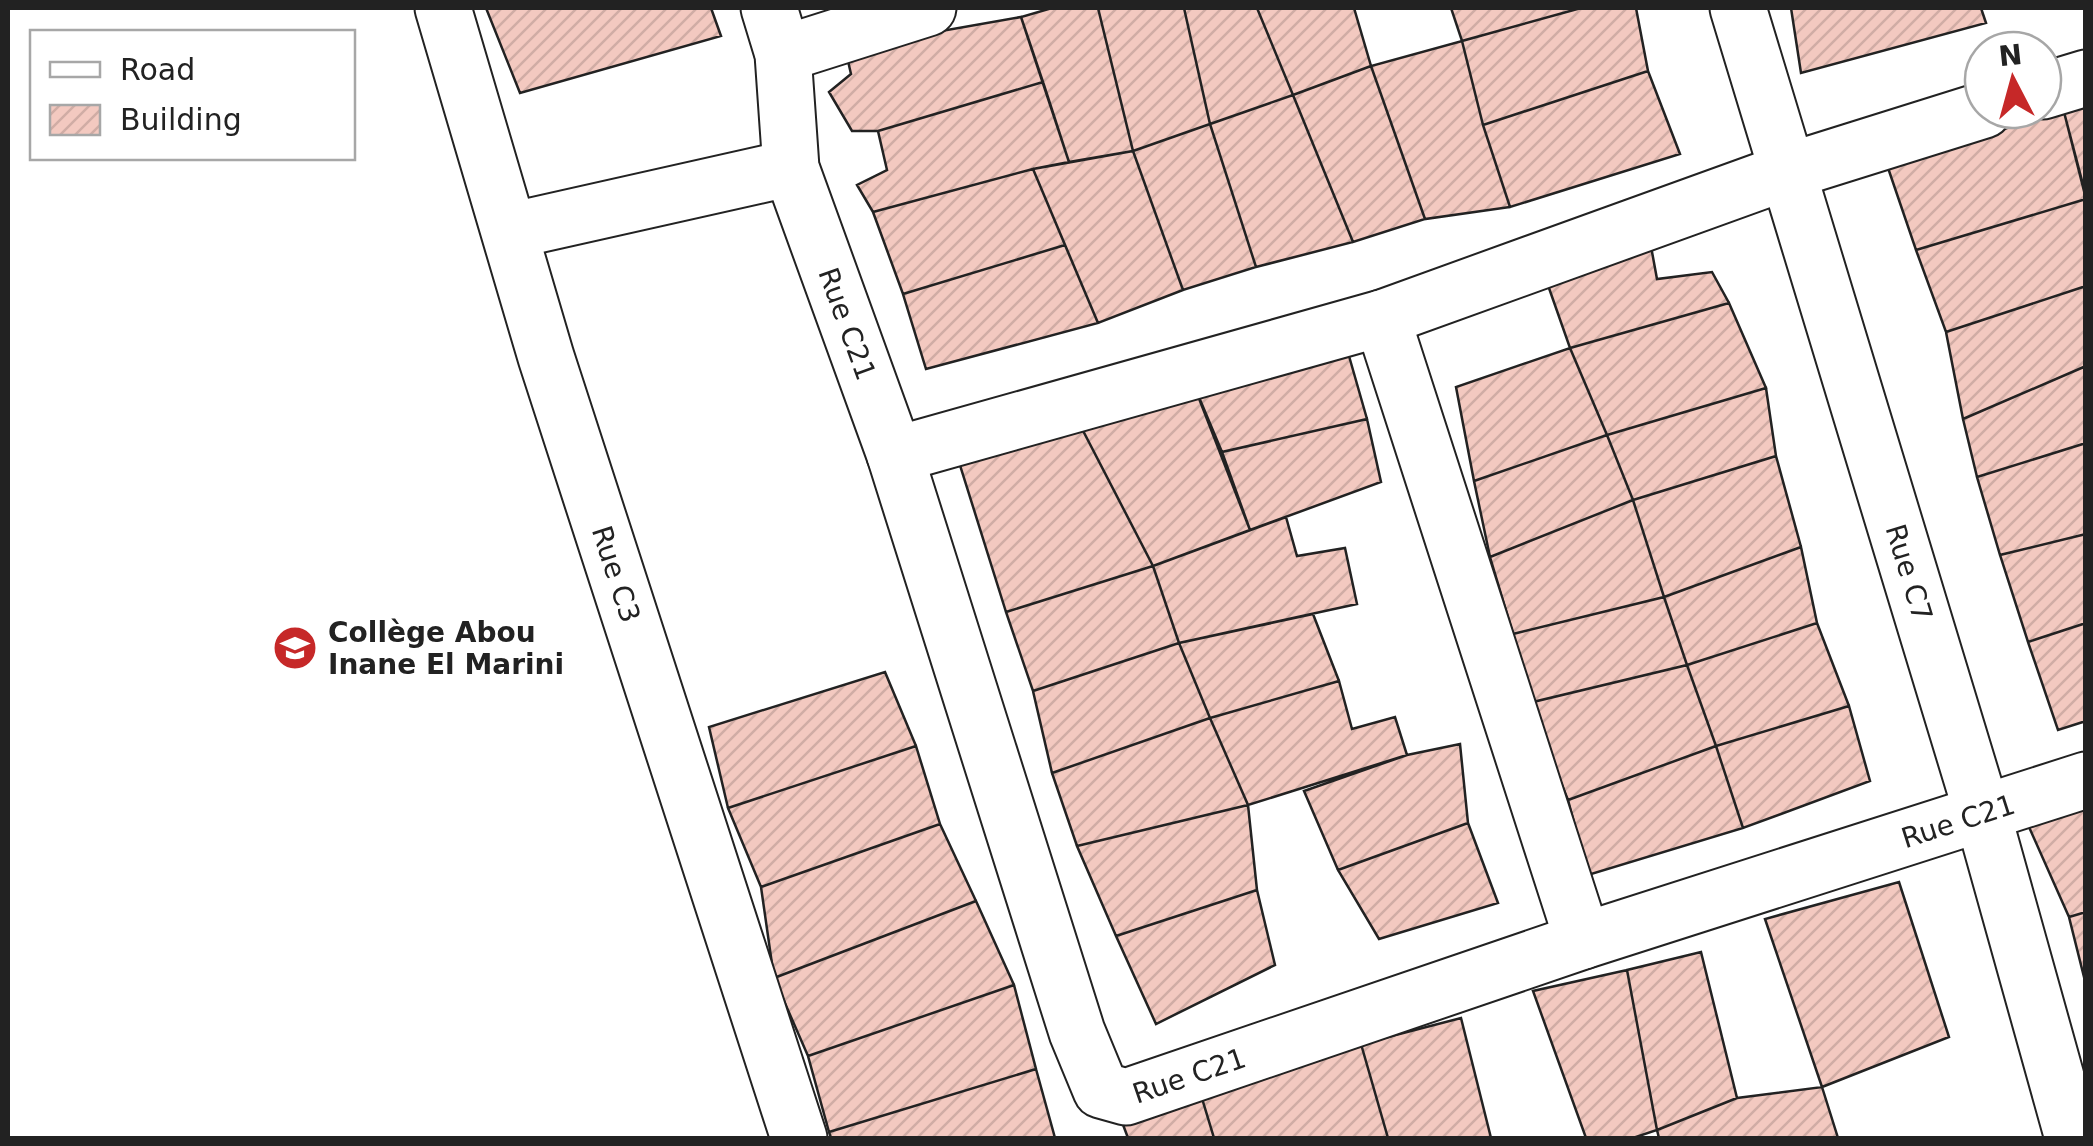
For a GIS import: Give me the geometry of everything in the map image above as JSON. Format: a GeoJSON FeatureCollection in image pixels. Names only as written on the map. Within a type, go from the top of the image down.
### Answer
{"type":"FeatureCollection","features":[{"type":"Feature","properties":{"kind":"street","name":"Rue C3"},"geometry":{"type":"LineString","coordinates":[[443,8],[546,357],[799,1138]]}},
{"type":"Feature","properties":{"kind":"street"},"geometry":{"type":"LineString","coordinates":[[776,31],[928,8]]}},
{"type":"Feature","properties":{"kind":"street","name":"Rue C7"},"geometry":{"type":"LineString","coordinates":[[1738,8],[1982,812],[2073,1138]]}},
{"type":"Feature","properties":{"kind":"street","name":"Rue C21"},"geometry":{"type":"LineString","coordinates":[[776,31],[791,168],[894,455],[1076,1032],[1101,1090],[1126,1097],[1582,941],[2086,780]]}},
{"type":"Feature","properties":{"kind":"street"},"geometry":{"type":"LineString","coordinates":[[894,455],[1382,318],[1786,172],[1963,117]]}},
{"type":"Feature","properties":{"kind":"street"},"geometry":{"type":"LineString","coordinates":[[510,231],[791,168]]}},
{"type":"Feature","properties":{"kind":"street"},"geometry":{"type":"LineString","coordinates":[[1382,318],[1582,941]]}},
{"type":"Feature","properties":{"kind":"building"},"geometry":{"type":"Polygon","coordinates":[[[486,8],[711,8],[721,36],[520,93],[486,8]]]}},
{"type":"Feature","properties":{"kind":"building"},"geometry":{"type":"Polygon","coordinates":[[[1052,8],[1098,8],[1133,151],[1069,162],[1021,17],[1052,8]]]}},
{"type":"Feature","properties":{"kind":"building"},"geometry":{"type":"Polygon","coordinates":[[[1098,8],[1184,8],[1210,124],[1133,151],[1098,8]]]}},
{"type":"Feature","properties":{"kind":"building"},"geometry":{"type":"Polygon","coordinates":[[[1184,8],[1257,8],[1293,95],[1210,124],[1184,8]]]}},
{"type":"Feature","properties":{"kind":"building"},"geometry":{"type":"Polygon","coordinates":[[[1257,8],[1354,8],[1371,66],[1293,95],[1257,8]]]}},
{"type":"Feature","properties":{"kind":"building"},"geometry":{"type":"Polygon","coordinates":[[[1451,8],[1581,8],[1462,41],[1451,8]]]}},
{"type":"Feature","properties":{"kind":"building"},"geometry":{"type":"Polygon","coordinates":[[[1581,8],[1636,8],[1648,71],[1483,125],[1462,41],[1581,8]]]}},
{"type":"Feature","properties":{"kind":"building"},"geometry":{"type":"Polygon","coordinates":[[[1791,8],[1981,8],[1986,23],[1801,73],[1791,8]]]}},
{"type":"Feature","properties":{"kind":"building"},"geometry":{"type":"Polygon","coordinates":[[[1021,17],[1043,82],[878,131],[852,131],[829,92],[851,74],[845,48],[1021,17]]]}},
{"type":"Feature","properties":{"kind":"building"},"geometry":{"type":"Polygon","coordinates":[[[1462,41],[1483,125],[1510,207],[1425,219],[1371,66],[1462,41]]]}},
{"type":"Feature","properties":{"kind":"building"},"geometry":{"type":"Polygon","coordinates":[[[1371,66],[1425,219],[1353,242],[1293,95],[1371,66]]]}},
{"type":"Feature","properties":{"kind":"building"},"geometry":{"type":"Polygon","coordinates":[[[1648,71],[1680,154],[1510,207],[1483,125],[1648,71]]]}},
{"type":"Feature","properties":{"kind":"building"},"geometry":{"type":"Polygon","coordinates":[[[1043,82],[1069,162],[873,212],[857,185],[887,170],[878,131],[1043,82]]]}},
{"type":"Feature","properties":{"kind":"building"},"geometry":{"type":"Polygon","coordinates":[[[1293,95],[1353,242],[1256,267],[1210,124],[1293,95]]]}},
{"type":"Feature","properties":{"kind":"building"},"geometry":{"type":"Polygon","coordinates":[[[2086,105],[2086,196],[2064,112],[2086,105]]]}},
{"type":"Feature","properties":{"kind":"building"},"geometry":{"type":"Polygon","coordinates":[[[2063,112],[2086,199],[1916,250],[1886,162],[2000,130],[2063,130],[2063,112]]]}},
{"type":"Feature","properties":{"kind":"building"},"geometry":{"type":"Polygon","coordinates":[[[1210,124],[1256,267],[1183,290],[1133,151],[1210,124]]]}},
{"type":"Feature","properties":{"kind":"building"},"geometry":{"type":"Polygon","coordinates":[[[1133,151],[1183,290],[1098,323],[1033,169],[1133,151]]]}},
{"type":"Feature","properties":{"kind":"building"},"geometry":{"type":"Polygon","coordinates":[[[1033,169],[1065,245],[903,294],[873,212],[1033,169]]]}},
{"type":"Feature","properties":{"kind":"building"},"geometry":{"type":"Polygon","coordinates":[[[2086,199],[2086,286],[1946,332],[1916,250],[2086,199]]]}},
{"type":"Feature","properties":{"kind":"building"},"geometry":{"type":"Polygon","coordinates":[[[1650,241],[1657,279],[1712,272],[1729,303],[1570,348],[1543,271],[1650,241]]]}},
{"type":"Feature","properties":{"kind":"building"},"geometry":{"type":"Polygon","coordinates":[[[1065,245],[1098,323],[926,369],[903,294],[1065,245]]]}},
{"type":"Feature","properties":{"kind":"building"},"geometry":{"type":"Polygon","coordinates":[[[2086,286],[2086,366],[1963,419],[1946,332],[2086,286]]]}},
{"type":"Feature","properties":{"kind":"building"},"geometry":{"type":"Polygon","coordinates":[[[1729,303],[1766,388],[1607,435],[1570,348],[1729,303]]]}},
{"type":"Feature","properties":{"kind":"building"},"geometry":{"type":"Polygon","coordinates":[[[1345,342],[1367,419],[1222,452],[1193,383],[1345,342]]]}},
{"type":"Feature","properties":{"kind":"building"},"geometry":{"type":"Polygon","coordinates":[[[1570,348],[1607,435],[1474,481],[1456,387],[1570,348]]]}},
{"type":"Feature","properties":{"kind":"building"},"geometry":{"type":"Polygon","coordinates":[[[2086,366],[2086,443],[1977,477],[1963,419],[2086,366]]]}},
{"type":"Feature","properties":{"kind":"building"},"geometry":{"type":"Polygon","coordinates":[[[1193,383],[1250,530],[1153,566],[1078,421],[1193,383]]]}},
{"type":"Feature","properties":{"kind":"building"},"geometry":{"type":"Polygon","coordinates":[[[1766,388],[1776,456],[1633,500],[1607,435],[1766,388]]]}},
{"type":"Feature","properties":{"kind":"building"},"geometry":{"type":"Polygon","coordinates":[[[1367,419],[1381,482],[1250,530],[1222,452],[1367,419]]]}},
{"type":"Feature","properties":{"kind":"building"},"geometry":{"type":"Polygon","coordinates":[[[1078,421],[1153,566],[1006,612],[959,462],[1078,421]]]}},
{"type":"Feature","properties":{"kind":"building"},"geometry":{"type":"Polygon","coordinates":[[[1607,435],[1633,500],[1490,557],[1474,481],[1607,435]]]}},
{"type":"Feature","properties":{"kind":"building"},"geometry":{"type":"Polygon","coordinates":[[[2086,443],[2086,534],[2000,555],[1977,477],[2086,443]]]}},
{"type":"Feature","properties":{"kind":"building"},"geometry":{"type":"Polygon","coordinates":[[[1776,456],[1801,547],[1664,597],[1633,500],[1776,456]]]}},
{"type":"Feature","properties":{"kind":"building"},"geometry":{"type":"Polygon","coordinates":[[[1633,500],[1664,597],[1513,634],[1490,557],[1633,500]]]}},
{"type":"Feature","properties":{"kind":"building"},"geometry":{"type":"Polygon","coordinates":[[[1286,517],[1297,556],[1345,548],[1357,604],[1179,643],[1153,566],[1286,517]]]}},
{"type":"Feature","properties":{"kind":"building"},"geometry":{"type":"Polygon","coordinates":[[[2086,534],[2086,623],[2028,642],[2000,555],[2086,534]]]}},
{"type":"Feature","properties":{"kind":"building"},"geometry":{"type":"Polygon","coordinates":[[[1801,547],[1817,623],[1687,665],[1664,597],[1801,547]]]}},
{"type":"Feature","properties":{"kind":"building"},"geometry":{"type":"Polygon","coordinates":[[[1153,566],[1179,643],[1033,691],[1006,612],[1153,566]]]}},
{"type":"Feature","properties":{"kind":"building"},"geometry":{"type":"Polygon","coordinates":[[[1664,597],[1687,665],[1529,703],[1513,634],[1664,597]]]}},
{"type":"Feature","properties":{"kind":"building"},"geometry":{"type":"Polygon","coordinates":[[[1313,614],[1339,681],[1210,718],[1179,643],[1313,614]]]}},
{"type":"Feature","properties":{"kind":"building"},"geometry":{"type":"Polygon","coordinates":[[[1817,623],[1849,706],[1716,746],[1687,665],[1817,623]]]}},
{"type":"Feature","properties":{"kind":"building"},"geometry":{"type":"Polygon","coordinates":[[[2086,623],[2086,721],[2058,730],[2028,642],[2086,623]]]}},
{"type":"Feature","properties":{"kind":"building"},"geometry":{"type":"Polygon","coordinates":[[[1179,643],[1210,718],[1052,773],[1033,691],[1179,643]]]}},
{"type":"Feature","properties":{"kind":"building"},"geometry":{"type":"Polygon","coordinates":[[[1687,665],[1716,746],[1568,800],[1529,703],[1687,665]]]}},
{"type":"Feature","properties":{"kind":"building"},"geometry":{"type":"Polygon","coordinates":[[[885,672],[916,746],[728,808],[709,727],[885,672]]]}},
{"type":"Feature","properties":{"kind":"building"},"geometry":{"type":"Polygon","coordinates":[[[1339,681],[1352,729],[1395,717],[1407,755],[1248,805],[1210,718],[1339,681]]]}},
{"type":"Feature","properties":{"kind":"building"},"geometry":{"type":"Polygon","coordinates":[[[1849,706],[1870,781],[1743,828],[1716,746],[1849,706]]]}},
{"type":"Feature","properties":{"kind":"building"},"geometry":{"type":"Polygon","coordinates":[[[1210,718],[1248,805],[1077,846],[1052,773],[1210,718]]]}},
{"type":"Feature","properties":{"kind":"building"},"geometry":{"type":"Polygon","coordinates":[[[1460,744],[1468,823],[1338,870],[1304,791],[1407,755],[1460,744]]]}},
{"type":"Feature","properties":{"kind":"building"},"geometry":{"type":"Polygon","coordinates":[[[916,746],[940,824],[761,887],[728,808],[916,746]]]}},
{"type":"Feature","properties":{"kind":"building"},"geometry":{"type":"Polygon","coordinates":[[[1716,746],[1743,828],[1588,875],[1568,800],[1716,746]]]}},
{"type":"Feature","properties":{"kind":"building"},"geometry":{"type":"Polygon","coordinates":[[[1248,805],[1257,890],[1116,936],[1077,846],[1248,805]]]}},
{"type":"Feature","properties":{"kind":"building"},"geometry":{"type":"Polygon","coordinates":[[[2086,808],[2086,912],[2069,917],[2029,827],[2086,808]]]}},
{"type":"Feature","properties":{"kind":"building"},"geometry":{"type":"Polygon","coordinates":[[[1468,823],[1498,903],[1379,939],[1338,870],[1468,823]]]}},
{"type":"Feature","properties":{"kind":"building"},"geometry":{"type":"Polygon","coordinates":[[[940,824],[976,901],[774,978],[761,887],[940,824]]]}},
{"type":"Feature","properties":{"kind":"building"},"geometry":{"type":"Polygon","coordinates":[[[1899,882],[1949,1037],[1822,1087],[1765,919],[1899,882]]]}},
{"type":"Feature","properties":{"kind":"building"},"geometry":{"type":"Polygon","coordinates":[[[1257,890],[1275,965],[1156,1024],[1116,936],[1257,890]]]}},
{"type":"Feature","properties":{"kind":"building"},"geometry":{"type":"Polygon","coordinates":[[[976,901],[1014,985],[808,1056],[774,978],[976,901]]]}},
{"type":"Feature","properties":{"kind":"building"},"geometry":{"type":"Polygon","coordinates":[[[2086,912],[2086,985],[2069,917],[2086,912]]]}},
{"type":"Feature","properties":{"kind":"building"},"geometry":{"type":"Polygon","coordinates":[[[1701,952],[1737,1098],[1657,1130],[1627,970],[1701,952]]]}},
{"type":"Feature","properties":{"kind":"building"},"geometry":{"type":"Polygon","coordinates":[[[1627,970],[1657,1130],[1633,1138],[1586,1138],[1533,991],[1627,970]]]}},
{"type":"Feature","properties":{"kind":"building"},"geometry":{"type":"Polygon","coordinates":[[[1014,985],[1036,1069],[829,1132],[808,1056],[1014,985]]]}},
{"type":"Feature","properties":{"kind":"building"},"geometry":{"type":"Polygon","coordinates":[[[1461,1018],[1491,1138],[1388,1138],[1361,1044],[1461,1018]]]}},
{"type":"Feature","properties":{"kind":"building"},"geometry":{"type":"Polygon","coordinates":[[[1361,1044],[1388,1138],[1214,1138],[1201,1095],[1361,1044]]]}},
{"type":"Feature","properties":{"kind":"building"},"geometry":{"type":"Polygon","coordinates":[[[1036,1069],[1055,1138],[831,1138],[829,1132],[1036,1069]]]}},
{"type":"Feature","properties":{"kind":"building"},"geometry":{"type":"Polygon","coordinates":[[[1822,1087],[1838,1138],[1659,1138],[1657,1130],[1737,1098],[1822,1087]]]}},
{"type":"Feature","properties":{"kind":"building"},"geometry":{"type":"Polygon","coordinates":[[[1201,1095],[1214,1138],[1128,1138],[1122,1122],[1201,1095]]]}},
{"type":"Feature","properties":{"kind":"place","name":"Collège Abou Inane El Marini"},"geometry":{"type":"Point","coordinates":[295,648]}}]}
